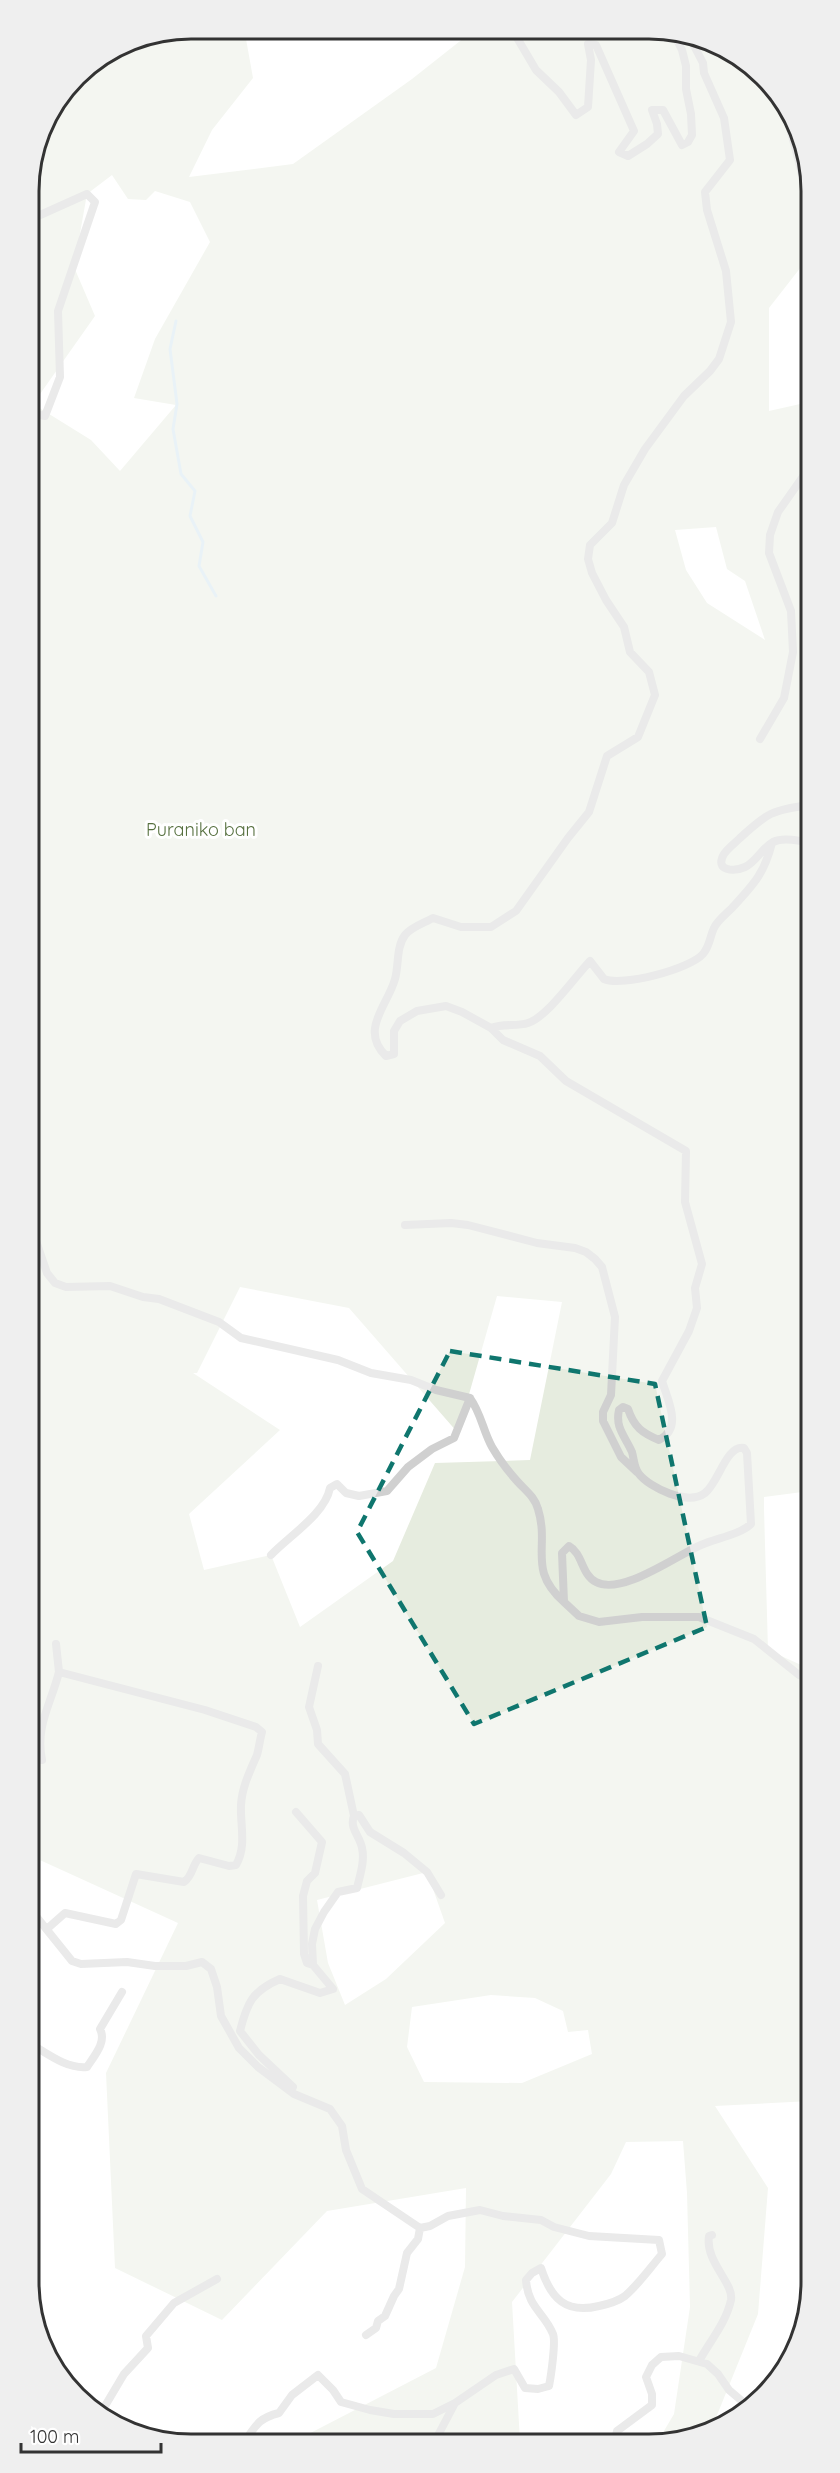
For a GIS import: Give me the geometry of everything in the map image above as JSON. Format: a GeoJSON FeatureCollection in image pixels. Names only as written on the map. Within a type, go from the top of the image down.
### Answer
{"type":"FeatureCollection","features":[{"type":"Feature","properties":{"kind":"street"},"geometry":{"type":"LineString","coordinates":[[518,39],[536,70],[559,92],[576,115],[588,107],[591,60],[588,44],[596,45],[634,131],[619,152],[628,156],[658,134],[652,110],[663,110],[682,145],[688,142],[692,135],[686,89],[686,66],[678,42]]}},
{"type":"Feature","properties":{"kind":"street"},"geometry":{"type":"LineString","coordinates":[[637,1473],[632,1452],[618,1428],[619,1410],[623,1407],[628,1408],[641,1432],[659,1440],[666,1437],[674,1421],[662,1381],[689,1331],[697,1308],[695,1288],[702,1264],[685,1202],[686,1151],[566,1082],[540,1056],[503,1040],[491,1028],[462,1012],[446,1006],[417,1011],[400,1021],[394,1032],[394,1054],[386,1056],[380,1050],[374,1029],[379,1011],[394,982],[402,939],[407,931],[433,918],[461,927],[491,927],[516,911],[568,838],[590,812],[607,756],[638,737],[655,695],[649,672],[630,652],[624,627],[606,600],[592,573],[588,559],[590,545],[612,523],[624,485],[645,449],[684,396],[719,359],[731,322],[726,271],[707,210],[705,192],[730,160],[727,136],[724,118],[694,46]]}},
{"type":"Feature","properties":{"kind":"street"},"geometry":{"type":"LineString","coordinates":[[39,216],[87,194],[95,202],[58,311],[60,377],[45,416],[39,415]]}},
{"type":"Feature","properties":{"kind":"street"},"geometry":{"type":"LineString","coordinates":[[760,739],[784,698],[792,652],[791,611],[769,553],[770,535],[778,512],[801,479]]}},
{"type":"Feature","properties":{"kind":"street"},"geometry":{"type":"LineString","coordinates":[[801,807],[767,814],[728,849],[721,860],[722,864],[726,869],[732,871],[747,866],[772,843],[784,839],[801,841]]}},
{"type":"Feature","properties":{"kind":"street"},"geometry":{"type":"LineString","coordinates":[[491,1028],[502,1024],[526,1024],[545,1014],[590,961],[604,979],[622,981],[650,978],[703,955],[714,927],[756,881],[766,865],[772,843]]}},
{"type":"Feature","properties":{"kind":"street"},"geometry":{"type":"LineString","coordinates":[[405,1225],[451,1223],[468,1225],[537,1243],[575,1248],[595,1259],[602,1267],[615,1317],[611,1395],[603,1412],[603,1421],[621,1457],[659,1491],[698,1497],[716,1482],[732,1450],[738,1447],[744,1448],[747,1454],[752,1524],[745,1529],[699,1546],[646,1575],[607,1585],[596,1582],[588,1576],[577,1553],[569,1546],[562,1553],[564,1602]]}},
{"type":"Feature","properties":{"kind":"street"},"geometry":{"type":"LineString","coordinates":[[39,1250],[47,1273],[55,1283],[66,1287],[110,1286],[143,1297],[159,1299],[219,1322],[241,1338],[338,1360],[371,1373],[411,1380],[436,1390],[470,1398],[480,1415],[492,1447],[509,1472],[527,1489],[538,1507],[541,1520],[542,1568],[547,1584],[579,1616],[599,1622],[642,1617],[699,1617],[754,1639],[801,1676]]}},
{"type":"Feature","properties":{"kind":"street"},"geometry":{"type":"LineString","coordinates":[[271,1555],[286,1539],[300,1530],[328,1497],[330,1488],[337,1484],[346,1493],[359,1496],[387,1491],[408,1467],[432,1449],[454,1438],[470,1398]]}},
{"type":"Feature","properties":{"kind":"street"},"geometry":{"type":"LineString","coordinates":[[42,1760],[39,1743],[42,1724],[59,1672],[56,1644]]}},
{"type":"Feature","properties":{"kind":"street"},"geometry":{"type":"LineString","coordinates":[[313,1965],[312,1944],[315,1929],[338,1892],[357,1888],[363,1860],[362,1847],[352,1826],[354,1816],[345,1774],[318,1744],[317,1730],[309,1707],[318,1666]]}},
{"type":"Feature","properties":{"kind":"street"},"geometry":{"type":"LineString","coordinates":[[48,1928],[65,1913],[117,1924],[121,1920],[136,1874],[184,1882],[193,1873],[196,1861],[200,1858],[230,1866],[236,1865],[243,1830],[241,1804],[249,1769],[258,1754],[262,1732],[256,1727],[205,1710],[59,1672]]}},
{"type":"Feature","properties":{"kind":"street"},"geometry":{"type":"LineString","coordinates":[[291,2091],[293,2087],[259,2055],[240,2031],[247,2003],[267,1984],[280,1979],[320,1993],[333,1989],[313,1965],[308,1963],[304,1953],[303,1896],[307,1881],[315,1873],[322,1842],[296,1812]]}},
{"type":"Feature","properties":{"kind":"street"},"geometry":{"type":"LineString","coordinates":[[354,1816],[360,1815],[370,1832],[404,1853],[427,1872],[441,1895]]}},
{"type":"Feature","properties":{"kind":"street"},"geometry":{"type":"LineString","coordinates":[[39,1918],[72,1961],[81,1964],[127,1962],[155,1966],[186,1966],[202,1962],[211,1969],[217,1987],[220,2016],[239,2048],[258,2067],[291,2091],[330,2109],[342,2126],[346,2150],[362,2189],[420,2228],[430,2226],[448,2216],[480,2210],[502,2216],[541,2220],[554,2228],[578,2233],[659,2240],[662,2254],[625,2296],[616,2302],[577,2310],[565,2305],[556,2297],[545,2280],[541,2268],[526,2280],[527,2290],[535,2310],[546,2321],[554,2337],[549,2386],[538,2390],[525,2388],[514,2369],[496,2374],[455,2403],[433,2414],[394,2414],[341,2402],[318,2375],[292,2395],[279,2413],[261,2420],[248,2434]]}},
{"type":"Feature","properties":{"kind":"street"},"geometry":{"type":"LineString","coordinates":[[39,2049],[66,2064],[77,2068],[87,2067],[102,2042],[103,2035],[100,2029],[122,1992]]}},
{"type":"Feature","properties":{"kind":"street"},"geometry":{"type":"LineString","coordinates":[[366,2335],[376,2328],[378,2320],[385,2316],[399,2289],[407,2253],[418,2239],[420,2228]]}},
{"type":"Feature","properties":{"kind":"street"},"geometry":{"type":"LineString","coordinates":[[699,2361],[725,2319],[731,2299],[729,2285],[720,2275],[708,2245],[709,2236],[712,2235]]}},
{"type":"Feature","properties":{"kind":"street"},"geometry":{"type":"LineString","coordinates":[[105,2407],[124,2374],[148,2348],[146,2336],[172,2305],[217,2279]]}},
{"type":"Feature","properties":{"kind":"street"},"geometry":{"type":"LineString","coordinates":[[616,2434],[617,2431],[652,2405],[652,2394],[646,2377],[652,2365],[661,2356],[679,2356],[707,2364],[718,2374],[729,2390],[743,2402]]}},
{"type":"Feature","properties":{"kind":"street"},"geometry":{"type":"LineString","coordinates":[[439,2434],[455,2403]]}},
{"type":"Feature","properties":{"kind":"highlighted area"},"geometry":{"type":"Polygon","coordinates":[[[450,1351],[655,1384],[707,1627],[474,1724],[357,1532],[450,1351]]]}},
{"type":"Feature","properties":{"kind":"green space","name":"Puraniko ban"},"geometry":{"type":"Polygon","coordinates":[[[246,39],[253,78],[212,130],[189,177],[293,164],[412,79],[463,39],[659,39],[698,47],[725,59],[741,70],[763,91],[775,107],[793,142],[800,172],[801,191],[801,267],[769,308],[769,411],[801,404],[801,1492],[764,1497],[764,1509],[768,1650],[801,1665],[801,2102],[715,2106],[768,2188],[758,2314],[716,2418],[688,2429],[663,2433],[674,2414],[690,2307],[687,2193],[683,2141],[626,2142],[611,2174],[512,2302],[520,2434],[309,2434],[436,2368],[465,2267],[466,2188],[327,2211],[222,2320],[115,2268],[106,2073],[178,1923],[39,1860],[39,408],[91,440],[120,471],[176,405],[134,398],[155,339],[210,242],[190,202],[155,191],[146,200],[128,199],[112,175],[87,194],[74,267],[95,316],[39,395],[39,181],[44,152],[59,115],[70,99],[91,77],[115,59],[142,47],[172,40],[246,39]],[[716,527],[675,530],[686,570],[707,603],[765,640],[745,581],[727,569],[716,527]],[[240,1287],[197,1373],[193,1373],[280,1430],[189,1514],[204,1570],[271,1555],[300,1627],[393,1561],[435,1463],[530,1460],[562,1302],[497,1296],[458,1433],[349,1308],[240,1287]],[[427,1872],[317,1900],[328,1963],[345,2005],[386,1979],[445,1923],[427,1872]],[[491,1995],[412,2007],[407,2047],[424,2082],[522,2083],[592,2054],[588,2030],[568,2032],[563,2011],[535,1998],[491,1995]]]}},
{"type":"Feature","properties":{"kind":"waterway"},"geometry":{"type":"LineString","coordinates":[[176,321],[170,349],[177,404],[173,429],[181,474],[195,491],[190,516],[203,542],[199,566],[216,596]]}}]}
